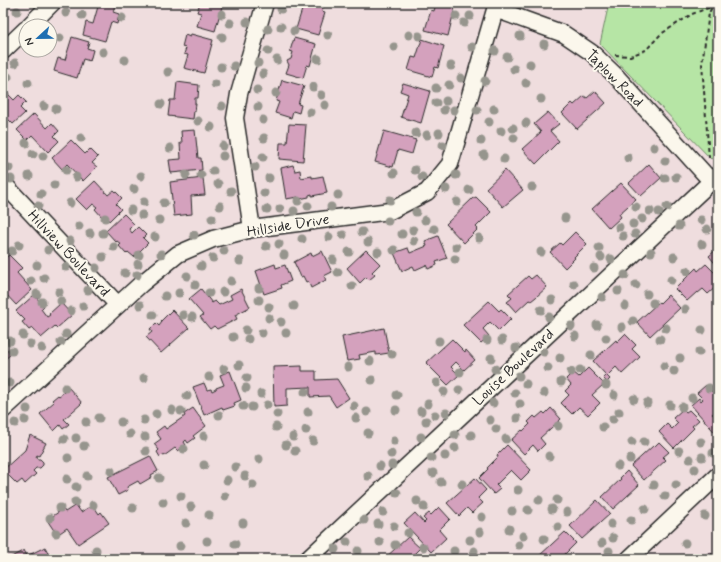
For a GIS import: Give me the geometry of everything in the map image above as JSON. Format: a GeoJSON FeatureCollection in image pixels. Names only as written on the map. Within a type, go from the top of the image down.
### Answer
{"type":"FeatureCollection","features":[{"type":"Feature","properties":{"kind":"street"},"geometry":{"type":"LineString","coordinates":[[37,18],[52,3]]}},
{"type":"Feature","properties":{"kind":"street"},"geometry":{"type":"LineString","coordinates":[[252,229],[235,118],[239,94],[265,3]]}},
{"type":"Feature","properties":{"kind":"street","name":"Hillside Drive"},"geometry":{"type":"LineString","coordinates":[[3,410],[141,284],[178,254],[213,239],[252,229],[390,211],[427,192],[450,164],[496,6]]}},
{"type":"Feature","properties":{"kind":"street","name":"Taplow Road"},"geometry":{"type":"LineString","coordinates":[[496,6],[564,34],[592,53],[714,178]]}},
{"type":"Feature","properties":{"kind":"street"},"geometry":{"type":"LineString","coordinates":[[3,51],[18,37]]}},
{"type":"Feature","properties":{"kind":"street","name":"Louise Boulevard"},"geometry":{"type":"LineString","coordinates":[[308,559],[714,178]]}},
{"type":"Feature","properties":{"kind":"street","name":"Hillview Boulevard"},"geometry":{"type":"LineString","coordinates":[[3,183],[118,305]]}},
{"type":"Feature","properties":{"kind":"street"},"geometry":{"type":"LineString","coordinates":[[629,559],[718,475]]}},
{"type":"Feature","properties":{"kind":"path"},"geometry":{"type":"LineString","coordinates":[[709,158],[702,64],[709,13],[714,3]]}},
{"type":"Feature","properties":{"kind":"path"},"geometry":{"type":"LineString","coordinates":[[615,55],[630,56],[646,50],[661,34],[692,14],[713,6]]}},
{"type":"Feature","properties":{"kind":"green space"},"geometry":{"type":"Polygon","coordinates":[[[609,3],[718,3],[718,153],[711,159],[600,44],[609,3]]]}},
{"type":"Feature","properties":{"kind":"building"},"geometry":{"type":"Polygon","coordinates":[[[99,3],[115,5],[113,12],[119,14],[117,24],[111,22],[105,41],[83,35],[86,22],[93,24],[99,3]]]}},
{"type":"Feature","properties":{"kind":"building"},"geometry":{"type":"Polygon","coordinates":[[[200,3],[223,3],[215,31],[197,26],[201,13],[197,12],[200,3]]]}},
{"type":"Feature","properties":{"kind":"building"},"geometry":{"type":"Polygon","coordinates":[[[304,3],[324,3],[322,12],[325,13],[318,35],[296,29],[304,3]]]}},
{"type":"Feature","properties":{"kind":"building"},"geometry":{"type":"Polygon","coordinates":[[[436,3],[456,3],[448,36],[425,30],[431,10],[434,11],[436,3]]]}},
{"type":"Feature","properties":{"kind":"building"},"geometry":{"type":"Polygon","coordinates":[[[191,34],[213,40],[204,73],[184,68],[188,55],[184,54],[186,48],[182,47],[185,35],[190,37],[191,34]]]}},
{"type":"Feature","properties":{"kind":"building"},"geometry":{"type":"Polygon","coordinates":[[[72,37],[89,42],[87,48],[93,50],[90,61],[83,59],[77,78],[54,71],[58,58],[65,60],[72,37]]]}},
{"type":"Feature","properties":{"kind":"building"},"geometry":{"type":"Polygon","coordinates":[[[294,38],[316,44],[310,66],[307,65],[303,78],[286,73],[289,65],[287,61],[291,59],[293,52],[290,51],[294,38]]]}},
{"type":"Feature","properties":{"kind":"building"},"geometry":{"type":"Polygon","coordinates":[[[422,39],[444,46],[438,68],[435,67],[432,77],[408,70],[412,57],[416,58],[422,39]]]}},
{"type":"Feature","properties":{"kind":"building"},"geometry":{"type":"Polygon","coordinates":[[[282,80],[304,86],[298,104],[301,105],[299,113],[293,111],[291,118],[275,113],[279,102],[276,101],[282,80]]]}},
{"type":"Feature","properties":{"kind":"building"},"geometry":{"type":"Polygon","coordinates":[[[177,82],[199,85],[198,98],[195,98],[196,104],[193,119],[168,116],[170,100],[175,100],[177,82]]]}},
{"type":"Feature","properties":{"kind":"building"},"geometry":{"type":"Polygon","coordinates":[[[403,83],[430,91],[421,123],[401,117],[408,94],[400,91],[403,83]]]}},
{"type":"Feature","properties":{"kind":"building"},"geometry":{"type":"Polygon","coordinates":[[[3,89],[14,100],[19,95],[26,102],[20,108],[25,113],[13,124],[3,114],[3,89]]]}},
{"type":"Feature","properties":{"kind":"building"},"geometry":{"type":"Polygon","coordinates":[[[595,91],[606,103],[577,129],[562,113],[572,103],[574,105],[584,96],[587,98],[595,91]]]}},
{"type":"Feature","properties":{"kind":"building"},"geometry":{"type":"Polygon","coordinates":[[[548,112],[559,124],[550,131],[559,141],[536,164],[522,149],[541,132],[534,124],[548,112]]]}},
{"type":"Feature","properties":{"kind":"building"},"geometry":{"type":"Polygon","coordinates":[[[34,114],[47,128],[52,123],[59,131],[54,136],[59,141],[48,152],[32,135],[27,140],[17,130],[34,114]]]}},
{"type":"Feature","properties":{"kind":"building"},"geometry":{"type":"Polygon","coordinates":[[[289,124],[306,125],[303,161],[279,159],[280,143],[287,143],[289,124]]]}},
{"type":"Feature","properties":{"kind":"building"},"geometry":{"type":"Polygon","coordinates":[[[195,130],[198,158],[201,158],[202,170],[171,173],[169,160],[181,159],[181,131],[195,130]]]}},
{"type":"Feature","properties":{"kind":"building"},"geometry":{"type":"Polygon","coordinates":[[[384,131],[416,140],[412,154],[398,150],[393,167],[375,162],[384,131]]]}},
{"type":"Feature","properties":{"kind":"building"},"geometry":{"type":"Polygon","coordinates":[[[71,140],[85,154],[90,149],[98,157],[92,163],[97,167],[83,181],[67,164],[62,169],[52,158],[71,140]]]}},
{"type":"Feature","properties":{"kind":"building"},"geometry":{"type":"Polygon","coordinates":[[[649,164],[661,178],[641,196],[629,183],[649,164]]]}},
{"type":"Feature","properties":{"kind":"building"},"geometry":{"type":"Polygon","coordinates":[[[293,165],[295,171],[300,170],[301,178],[323,176],[327,193],[312,196],[312,194],[309,195],[309,197],[299,199],[298,197],[286,199],[281,168],[293,165]]]}},
{"type":"Feature","properties":{"kind":"building"},"geometry":{"type":"Polygon","coordinates":[[[505,170],[523,190],[503,207],[486,188],[505,170]]]}},
{"type":"Feature","properties":{"kind":"building"},"geometry":{"type":"Polygon","coordinates":[[[203,178],[205,195],[191,196],[192,214],[174,216],[170,182],[203,178]]]}},
{"type":"Feature","properties":{"kind":"building"},"geometry":{"type":"Polygon","coordinates":[[[95,181],[108,195],[114,190],[122,198],[116,204],[121,209],[109,221],[104,215],[102,217],[95,209],[97,207],[93,204],[87,210],[76,199],[95,181]]]}},
{"type":"Feature","properties":{"kind":"building"},"geometry":{"type":"Polygon","coordinates":[[[621,183],[636,199],[619,214],[621,217],[609,228],[592,209],[621,183]]]}},
{"type":"Feature","properties":{"kind":"building"},"geometry":{"type":"Polygon","coordinates":[[[476,197],[491,212],[476,227],[478,229],[464,243],[446,224],[473,198],[476,197]]]}},
{"type":"Feature","properties":{"kind":"building"},"geometry":{"type":"Polygon","coordinates":[[[124,214],[134,224],[129,229],[132,233],[138,227],[146,235],[143,238],[148,243],[134,257],[128,252],[126,254],[119,246],[121,244],[117,241],[116,242],[106,231],[124,214]]]}},
{"type":"Feature","properties":{"kind":"building"},"geometry":{"type":"Polygon","coordinates":[[[575,232],[587,244],[565,268],[550,252],[560,243],[562,245],[575,232]]]}},
{"type":"Feature","properties":{"kind":"building"},"geometry":{"type":"Polygon","coordinates":[[[438,236],[447,258],[436,262],[437,265],[428,269],[426,265],[415,270],[413,266],[402,271],[394,253],[408,248],[410,253],[427,246],[425,241],[438,236]]]}},
{"type":"Feature","properties":{"kind":"building"},"geometry":{"type":"Polygon","coordinates":[[[718,248],[718,267],[709,256],[718,248]]]}},
{"type":"Feature","properties":{"kind":"building"},"geometry":{"type":"Polygon","coordinates":[[[366,250],[380,264],[372,272],[375,275],[369,280],[366,277],[360,283],[347,268],[366,250]]]}},
{"type":"Feature","properties":{"kind":"building"},"geometry":{"type":"Polygon","coordinates":[[[322,251],[332,272],[324,276],[326,280],[311,288],[308,281],[306,282],[303,276],[301,277],[294,262],[311,253],[312,256],[322,251]]]}},
{"type":"Feature","properties":{"kind":"building"},"geometry":{"type":"Polygon","coordinates":[[[9,255],[22,268],[17,273],[32,290],[16,305],[3,291],[3,260],[9,255]]]}},
{"type":"Feature","properties":{"kind":"building"},"geometry":{"type":"Polygon","coordinates":[[[275,264],[276,268],[285,265],[291,281],[281,285],[282,288],[264,294],[256,271],[275,264]]]}},
{"type":"Feature","properties":{"kind":"building"},"geometry":{"type":"Polygon","coordinates":[[[706,264],[718,276],[718,285],[708,294],[703,289],[698,293],[697,292],[687,301],[675,289],[696,268],[698,271],[706,264]]]}},
{"type":"Feature","properties":{"kind":"building"},"geometry":{"type":"Polygon","coordinates":[[[536,275],[547,287],[516,312],[507,302],[512,298],[508,294],[528,276],[531,279],[536,275]]]}},
{"type":"Feature","properties":{"kind":"building"},"geometry":{"type":"Polygon","coordinates":[[[201,289],[212,303],[215,301],[219,305],[232,299],[230,295],[241,289],[250,307],[235,315],[237,319],[217,329],[214,326],[210,329],[200,317],[203,315],[189,299],[201,289]]]}},
{"type":"Feature","properties":{"kind":"building"},"geometry":{"type":"Polygon","coordinates":[[[34,295],[44,306],[41,309],[47,317],[61,303],[72,315],[57,328],[55,326],[41,338],[32,328],[29,330],[22,322],[25,320],[16,311],[34,295]]]}},
{"type":"Feature","properties":{"kind":"building"},"geometry":{"type":"Polygon","coordinates":[[[668,295],[680,308],[650,336],[637,322],[668,295]]]}},
{"type":"Feature","properties":{"kind":"building"},"geometry":{"type":"Polygon","coordinates":[[[489,301],[499,311],[501,309],[511,319],[499,331],[490,322],[483,329],[489,336],[481,343],[463,325],[489,301]]]}},
{"type":"Feature","properties":{"kind":"building"},"geometry":{"type":"Polygon","coordinates":[[[172,310],[189,328],[161,353],[146,337],[152,332],[150,329],[156,323],[159,326],[162,322],[161,321],[172,310]]]}},
{"type":"Feature","properties":{"kind":"building"},"geometry":{"type":"Polygon","coordinates":[[[384,328],[389,353],[376,355],[376,352],[359,355],[360,359],[347,361],[342,337],[384,328]]]}},
{"type":"Feature","properties":{"kind":"building"},"geometry":{"type":"Polygon","coordinates":[[[625,334],[636,345],[632,349],[640,357],[622,374],[616,367],[607,376],[610,379],[607,382],[603,378],[606,375],[593,361],[616,340],[617,342],[625,334]]]}},
{"type":"Feature","properties":{"kind":"building"},"geometry":{"type":"Polygon","coordinates":[[[452,339],[465,352],[466,350],[475,360],[464,370],[456,362],[451,367],[459,375],[448,385],[426,363],[452,339]]]}},
{"type":"Feature","properties":{"kind":"building"},"geometry":{"type":"Polygon","coordinates":[[[3,345],[11,354],[3,361],[3,345]]]}},
{"type":"Feature","properties":{"kind":"building"},"geometry":{"type":"Polygon","coordinates":[[[302,366],[302,371],[316,371],[316,380],[337,379],[349,398],[336,407],[329,396],[310,397],[310,387],[287,388],[287,406],[274,407],[273,367],[302,366]]]}},
{"type":"Feature","properties":{"kind":"building"},"geometry":{"type":"Polygon","coordinates":[[[588,368],[604,384],[592,395],[600,403],[588,415],[579,407],[572,414],[561,403],[569,395],[565,391],[571,385],[566,379],[573,372],[579,377],[588,368]]]}},
{"type":"Feature","properties":{"kind":"building"},"geometry":{"type":"Polygon","coordinates":[[[230,371],[241,400],[234,403],[235,406],[223,410],[222,407],[204,415],[193,387],[204,383],[207,390],[211,389],[212,391],[224,385],[220,375],[230,371]]]}},
{"type":"Feature","properties":{"kind":"building"},"geometry":{"type":"Polygon","coordinates":[[[706,385],[712,392],[718,386],[718,409],[712,414],[716,417],[718,416],[717,435],[691,405],[699,398],[701,401],[703,399],[697,393],[706,385]]]}},
{"type":"Feature","properties":{"kind":"building"},"geometry":{"type":"Polygon","coordinates":[[[69,388],[82,403],[64,419],[69,424],[63,429],[60,425],[54,431],[40,414],[54,402],[52,400],[69,388]]]}},
{"type":"Feature","properties":{"kind":"building"},"geometry":{"type":"Polygon","coordinates":[[[193,408],[206,426],[193,436],[195,438],[188,443],[186,440],[184,442],[186,445],[178,451],[175,448],[164,456],[162,455],[160,457],[157,452],[159,450],[154,444],[161,439],[156,432],[164,426],[166,429],[185,416],[184,414],[193,408]]]}},
{"type":"Feature","properties":{"kind":"building"},"geometry":{"type":"Polygon","coordinates":[[[551,408],[561,419],[540,438],[545,444],[538,451],[533,445],[524,454],[511,440],[530,424],[528,422],[534,416],[536,418],[543,412],[545,414],[551,408]]]}},
{"type":"Feature","properties":{"kind":"building"},"geometry":{"type":"Polygon","coordinates":[[[683,409],[686,412],[689,410],[699,420],[692,426],[694,428],[674,448],[659,432],[667,424],[672,429],[678,423],[673,418],[683,409]]]}},
{"type":"Feature","properties":{"kind":"building"},"geometry":{"type":"Polygon","coordinates":[[[30,435],[46,443],[39,456],[37,455],[36,457],[43,462],[43,465],[33,471],[36,474],[25,484],[22,480],[17,484],[3,470],[25,450],[30,435]]]}},
{"type":"Feature","properties":{"kind":"building"},"geometry":{"type":"Polygon","coordinates":[[[659,442],[669,452],[663,457],[666,460],[644,480],[631,466],[659,442]]]}},
{"type":"Feature","properties":{"kind":"building"},"geometry":{"type":"Polygon","coordinates":[[[507,445],[531,470],[521,480],[511,470],[496,485],[500,489],[494,494],[479,478],[507,445]]]}},
{"type":"Feature","properties":{"kind":"building"},"geometry":{"type":"Polygon","coordinates":[[[150,456],[158,471],[151,475],[152,477],[140,484],[138,481],[127,487],[128,490],[118,495],[108,477],[150,456]]]}},
{"type":"Feature","properties":{"kind":"building"},"geometry":{"type":"Polygon","coordinates":[[[627,471],[639,485],[613,509],[602,497],[621,479],[620,478],[627,471]]]}},
{"type":"Feature","properties":{"kind":"building"},"geometry":{"type":"Polygon","coordinates":[[[475,478],[486,490],[478,498],[483,503],[472,513],[467,508],[459,516],[447,503],[475,478]]]}},
{"type":"Feature","properties":{"kind":"building"},"geometry":{"type":"Polygon","coordinates":[[[597,500],[610,514],[582,539],[570,526],[597,500]]]}},
{"type":"Feature","properties":{"kind":"building"},"geometry":{"type":"Polygon","coordinates":[[[76,505],[81,512],[93,505],[99,514],[101,512],[109,523],[78,544],[67,528],[57,535],[47,520],[63,509],[65,512],[76,505]]]}},
{"type":"Feature","properties":{"kind":"building"},"geometry":{"type":"Polygon","coordinates":[[[439,507],[450,519],[439,530],[446,538],[431,552],[404,523],[415,513],[424,523],[426,521],[423,518],[429,513],[431,515],[439,507]]]}},
{"type":"Feature","properties":{"kind":"building"},"geometry":{"type":"Polygon","coordinates":[[[565,532],[576,543],[560,559],[542,559],[539,556],[565,532]]]}},
{"type":"Feature","properties":{"kind":"building"},"geometry":{"type":"Polygon","coordinates":[[[408,537],[420,548],[409,559],[384,559],[408,537]]]}},
{"type":"Feature","properties":{"kind":"building"},"geometry":{"type":"Polygon","coordinates":[[[45,547],[51,558],[49,559],[8,559],[24,550],[27,556],[45,547]]]}},
{"type":"Feature","properties":{"kind":"building"},"geometry":{"type":"Polygon","coordinates":[[[710,552],[717,559],[699,559],[703,555],[705,557],[710,552]]]}}]}
